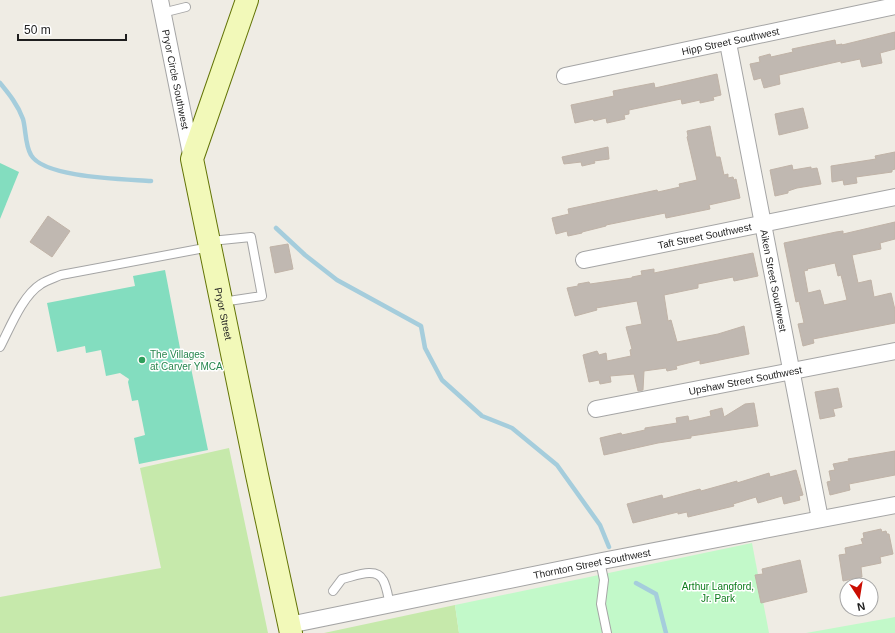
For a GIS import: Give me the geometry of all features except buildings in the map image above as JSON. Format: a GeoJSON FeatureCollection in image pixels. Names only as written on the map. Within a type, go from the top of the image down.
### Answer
{"type":"FeatureCollection","features":[{"type":"Feature","properties":{"kind":"main road"},"geometry":{"type":"LineString","coordinates":[[192,159],[248,0]]}},
{"type":"Feature","properties":{"kind":"main road","name":"Pryor Street"},"geometry":{"type":"LineString","coordinates":[[192,159],[290,629]]}},
{"type":"Feature","properties":{"kind":"street","name":"Pryor Circle Southwest"},"geometry":{"type":"LineString","coordinates":[[159,4],[192,159]]}},
{"type":"Feature","properties":{"kind":"street","name":"Hipp Street Southwest"},"geometry":{"type":"LineString","coordinates":[[565,76],[728,43],[895,6]]}},
{"type":"Feature","properties":{"kind":"street","name":"Aiken Street Southwest"},"geometry":{"type":"LineString","coordinates":[[728,43],[820,519]]}},
{"type":"Feature","properties":{"kind":"street","name":"Taft Street Southwest"},"geometry":{"type":"LineString","coordinates":[[584,260],[895,197]]}},
{"type":"Feature","properties":{"kind":"street","name":"Upshaw Street Southwest"},"geometry":{"type":"LineString","coordinates":[[596,409],[895,351]]}},
{"type":"Feature","properties":{"kind":"street","name":"Thornton Street Southwest"},"geometry":{"type":"LineString","coordinates":[[290,629],[390,605],[600,561],[895,505]]}},
{"type":"Feature","properties":{"kind":"lane"},"geometry":{"type":"LineString","coordinates":[[159,4],[186,7]]}},
{"type":"Feature","properties":{"kind":"lane"},"geometry":{"type":"LineString","coordinates":[[0,347],[14,319],[28,296],[40,284],[61,275],[251,237],[262,296],[222,302]]}},
{"type":"Feature","properties":{"kind":"lane"},"geometry":{"type":"LineString","coordinates":[[600,561],[604,580],[601,604],[606,633]]}},
{"type":"Feature","properties":{"kind":"lane"},"geometry":{"type":"LineString","coordinates":[[333,591],[342,579],[371,573],[378,574],[383,579],[390,605]]}},
{"type":"Feature","properties":{"kind":"green space"},"geometry":{"type":"Polygon","coordinates":[[[0,163],[19,172],[0,219],[0,163]]]}},
{"type":"Feature","properties":{"kind":"green space","name":"The Villages at Carver YMCA"},"geometry":{"type":"Polygon","coordinates":[[[165,270],[184,369],[191,368],[208,450],[139,464],[134,438],[145,435],[138,400],[132,401],[128,382],[129,379],[120,373],[106,376],[101,350],[86,353],[85,346],[57,352],[47,303],[135,286],[133,276],[165,270]]]}},
{"type":"Feature","properties":{"kind":"green space"},"geometry":{"type":"Polygon","coordinates":[[[229,448],[268,633],[0,633],[0,597],[161,568],[140,468],[229,448]]]}},
{"type":"Feature","properties":{"kind":"green space","name":"Arthur Langford, Jr. Park"},"geometry":{"type":"Polygon","coordinates":[[[752,543],[769,633],[459,633],[455,605],[752,543]]]}},
{"type":"Feature","properties":{"kind":"green space"},"geometry":{"type":"Polygon","coordinates":[[[455,605],[459,633],[324,633],[455,605]]]}},
{"type":"Feature","properties":{"kind":"green space"},"geometry":{"type":"Polygon","coordinates":[[[895,617],[895,633],[806,633],[890,618],[895,617]]]}},
{"type":"Feature","properties":{"kind":"waterway"},"geometry":{"type":"LineString","coordinates":[[0,83],[19,109],[24,123],[29,151],[39,163],[68,173],[86,176],[151,181]]}},
{"type":"Feature","properties":{"kind":"waterway"},"geometry":{"type":"LineString","coordinates":[[276,228],[305,255],[337,280],[421,326],[425,348],[442,380],[482,416],[512,428],[557,465],[600,525],[609,547]]}},
{"type":"Feature","properties":{"kind":"waterway"},"geometry":{"type":"LineString","coordinates":[[636,583],[656,594],[666,633]]}},
{"type":"Feature","properties":{"kind":"place","name":"The Villages at Carver YMCA"},"geometry":{"type":"Point","coordinates":[142,360]}}]}
